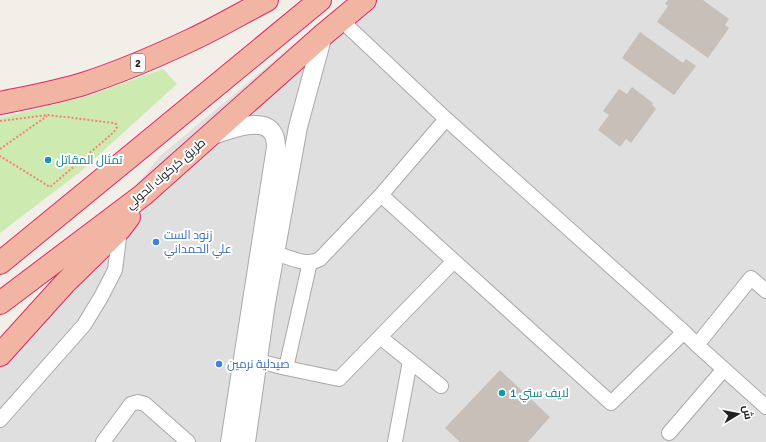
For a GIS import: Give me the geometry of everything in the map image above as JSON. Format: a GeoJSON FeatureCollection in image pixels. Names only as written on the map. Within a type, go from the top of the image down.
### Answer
{"type":"FeatureCollection","features":[{"type":"Feature","properties":{"kind":"highway","name":"2"},"geometry":{"type":"LineString","coordinates":[[0,103],[56,91],[124,69],[192,40],[267,0]]}},
{"type":"Feature","properties":{"kind":"highway"},"geometry":{"type":"LineString","coordinates":[[0,263],[320,0]]}},
{"type":"Feature","properties":{"kind":"highway","name":"طريق كركوك الحولي"},"geometry":{"type":"LineString","coordinates":[[0,303],[143,195],[323,35],[365,0]]}},
{"type":"Feature","properties":{"kind":"highway"},"geometry":{"type":"LineString","coordinates":[[0,355],[64,283],[120,229],[143,195]]}},
{"type":"Feature","properties":{"kind":"street"},"geometry":{"type":"LineString","coordinates":[[341,20],[446,119],[766,407]]}},
{"type":"Feature","properties":{"kind":"street"},"geometry":{"type":"LineString","coordinates":[[246,442],[258,361],[259,302],[275,253],[298,127],[323,35]]}},
{"type":"Feature","properties":{"kind":"street"},"geometry":{"type":"LineString","coordinates":[[275,253],[304,262],[316,262],[325,255],[381,195],[446,119]]}},
{"type":"Feature","properties":{"kind":"street"},"geometry":{"type":"LineString","coordinates":[[209,137],[230,129],[256,124],[270,129],[274,134],[276,147],[259,302],[230,442]]}},
{"type":"Feature","properties":{"kind":"street"},"geometry":{"type":"LineString","coordinates":[[381,195],[611,403],[684,332]]}},
{"type":"Feature","properties":{"kind":"street"},"geometry":{"type":"LineString","coordinates":[[0,420],[84,325],[115,270],[120,229]]}},
{"type":"Feature","properties":{"kind":"street"},"geometry":{"type":"LineString","coordinates":[[286,368],[310,262]]}},
{"type":"Feature","properties":{"kind":"street"},"geometry":{"type":"LineString","coordinates":[[258,361],[340,379],[454,262]]}},
{"type":"Feature","properties":{"kind":"street"},"geometry":{"type":"LineString","coordinates":[[697,345],[751,278],[766,291]]}},
{"type":"Feature","properties":{"kind":"street"},"geometry":{"type":"LineString","coordinates":[[380,337],[441,386]]}},
{"type":"Feature","properties":{"kind":"street"},"geometry":{"type":"LineString","coordinates":[[395,442],[410,361]]}},
{"type":"Feature","properties":{"kind":"street"},"geometry":{"type":"LineString","coordinates":[[669,433],[724,369]]}},
{"type":"Feature","properties":{"kind":"street"},"geometry":{"type":"LineString","coordinates":[[103,442],[131,404],[138,402],[145,404],[188,442]]}},
{"type":"Feature","properties":{"kind":"path"},"geometry":{"type":"LineString","coordinates":[[0,121],[48,115],[114,123],[117,127],[114,132],[50,187],[0,156]]}},
{"type":"Feature","properties":{"kind":"path"},"geometry":{"type":"LineString","coordinates":[[0,149],[48,115]]}},
{"type":"Feature","properties":{"kind":"shaded area"},"geometry":{"type":"Polygon","coordinates":[[[347,0],[766,0],[766,442],[0,442],[0,355],[160,156],[347,0]]]}},
{"type":"Feature","properties":{"kind":"green space"},"geometry":{"type":"Polygon","coordinates":[[[163,69],[177,84],[80,172],[0,233],[0,118],[88,96],[163,69]]]}},
{"type":"Feature","properties":{"kind":"building"},"geometry":{"type":"Polygon","coordinates":[[[668,0],[703,0],[729,19],[725,25],[729,28],[708,58],[657,22],[668,6],[665,4],[668,0]]]}},
{"type":"Feature","properties":{"kind":"building"},"geometry":{"type":"Polygon","coordinates":[[[640,32],[683,63],[686,59],[696,66],[674,95],[622,58],[640,32]]]}},
{"type":"Feature","properties":{"kind":"building"},"geometry":{"type":"Polygon","coordinates":[[[632,87],[653,103],[652,105],[656,109],[631,143],[626,139],[620,147],[598,130],[609,115],[603,111],[619,89],[627,94],[632,87]]]}},
{"type":"Feature","properties":{"kind":"building","name":"لايف ستي 1"},"geometry":{"type":"Polygon","coordinates":[[[500,370],[550,417],[528,442],[460,442],[445,428],[500,370]]]}},
{"type":"Feature","properties":{"kind":"place","name":"تمثال المقاتل"},"geometry":{"type":"Point","coordinates":[48,160]}},
{"type":"Feature","properties":{"kind":"place","name":"زنود الست علي الحمداني"},"geometry":{"type":"Point","coordinates":[156,242]}},
{"type":"Feature","properties":{"kind":"place","name":"صيدلية نرمين"},"geometry":{"type":"Point","coordinates":[219,364]}},
{"type":"Feature","properties":{"kind":"place","name":"لايف ستي 1"},"geometry":{"type":"Point","coordinates":[502,393]}}]}
